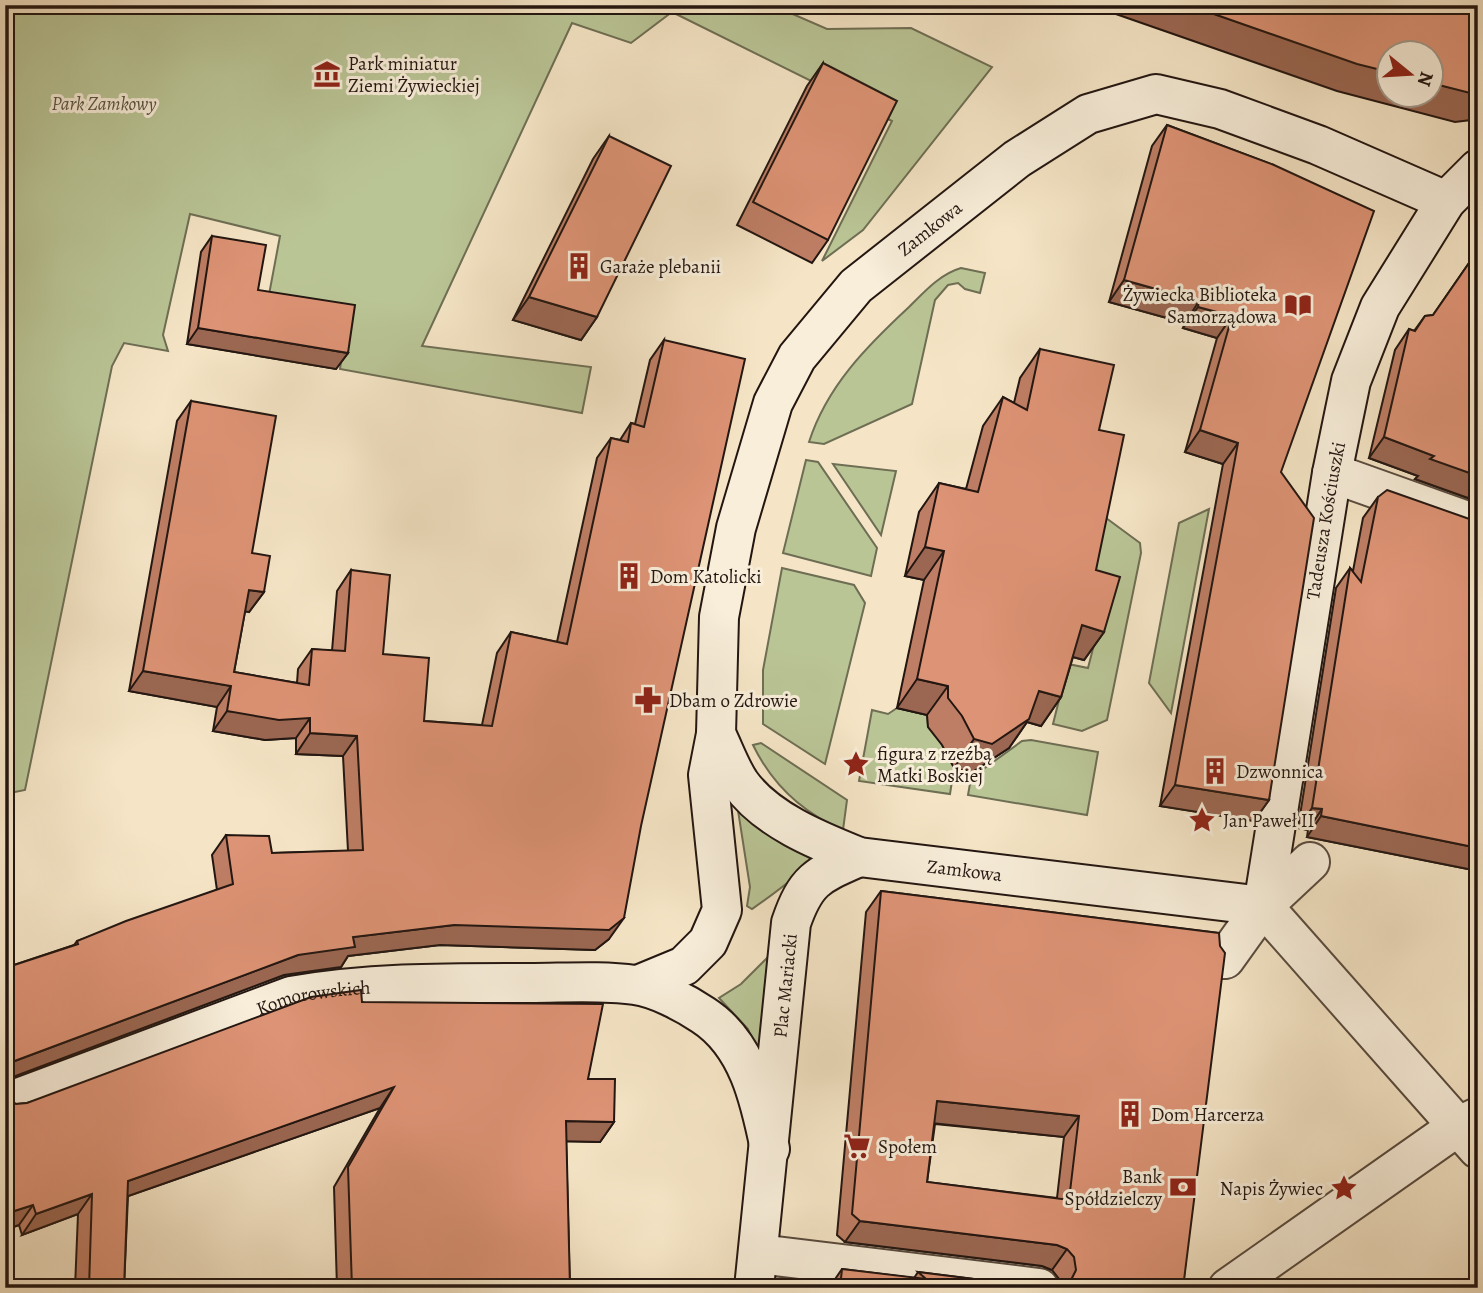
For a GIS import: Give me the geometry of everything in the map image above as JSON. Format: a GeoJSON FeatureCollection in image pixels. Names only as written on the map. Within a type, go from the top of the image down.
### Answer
{"type":"FeatureCollection","features":[{"type":"Feature","properties":{"kind":"street","name":"Zamkowa"},"geometry":{"type":"LineString","coordinates":[[638,985],[684,966],[708,942],[722,909],[708,775],[716,734],[719,617],[736,528],[773,403],[797,356],[856,286],[1017,159],[1088,114],[1156,94],[1220,109],[1318,145],[1446,201]]}},
{"type":"Feature","properties":{"kind":"street","name":"Tadeusza Kościuszki"},"geometry":{"type":"LineString","coordinates":[[1263,906],[1332,472],[1351,381],[1380,307],[1446,201],[1478,169]]}},
{"type":"Feature","properties":{"kind":"street"},"geometry":{"type":"LineString","coordinates":[[1332,472],[1478,525]]}},
{"type":"Feature","properties":{"kind":"street","name":"Zamkowa"},"geometry":{"type":"LineString","coordinates":[[716,734],[741,783],[762,805],[824,843],[859,857],[1263,906]]}},
{"type":"Feature","properties":{"kind":"street","name":"Plac Mariacki"},"geometry":{"type":"LineString","coordinates":[[756,1271],[791,923],[802,892],[824,872],[859,857]]}},
{"type":"Feature","properties":{"kind":"street"},"geometry":{"type":"LineString","coordinates":[[1225,959],[1263,906],[1310,862]]}},
{"type":"Feature","properties":{"kind":"street"},"geometry":{"type":"LineString","coordinates":[[1228,1288],[1471,1131],[1263,906]]}},
{"type":"Feature","properties":{"kind":"street","name":"Komorowskich"},"geometry":{"type":"LineString","coordinates":[[5,1103],[291,996],[341,987],[401,984],[638,985]]}},
{"type":"Feature","properties":{"kind":"street","name":"Plac Mariacki"},"geometry":{"type":"LineString","coordinates":[[638,985],[704,1015],[723,1032],[740,1054],[760,1096],[770,1149]]}},
{"type":"Feature","properties":{"kind":"street"},"geometry":{"type":"LineString","coordinates":[[756,1271],[1039,1288]]}},
{"type":"Feature","properties":{"kind":"green space","name":"Park Zamkowy"},"geometry":{"type":"Polygon","coordinates":[[[5,5],[772,5],[827,29],[911,28],[992,67],[863,230],[822,261],[892,121],[672,12],[631,43],[572,23],[422,346],[591,367],[582,413],[340,369],[347,315],[268,300],[280,236],[190,214],[163,335],[168,351],[124,343],[112,366],[25,790],[5,794],[5,5]]]}},
{"type":"Feature","properties":{"kind":"green space"},"geometry":{"type":"Polygon","coordinates":[[[961,268],[985,273],[980,293],[965,289],[958,283],[948,285],[935,300],[912,404],[824,444],[809,442],[826,403],[850,368],[933,284],[961,268]]]}},
{"type":"Feature","properties":{"kind":"green space"},"geometry":{"type":"Polygon","coordinates":[[[806,460],[818,462],[877,548],[871,576],[783,553],[806,460]]]}},
{"type":"Feature","properties":{"kind":"green space"},"geometry":{"type":"Polygon","coordinates":[[[833,464],[896,471],[881,535],[833,464]]]}},
{"type":"Feature","properties":{"kind":"green space"},"geometry":{"type":"Polygon","coordinates":[[[1209,509],[1171,713],[1149,683],[1179,523],[1209,509]]]}},
{"type":"Feature","properties":{"kind":"green space"},"geometry":{"type":"Polygon","coordinates":[[[1102,515],[1140,543],[1141,553],[1107,720],[1082,731],[1053,724],[1068,664],[1088,668],[1107,594],[1083,588],[1102,515]]]}},
{"type":"Feature","properties":{"kind":"green space"},"geometry":{"type":"Polygon","coordinates":[[[782,568],[854,585],[865,603],[825,764],[763,724],[763,670],[782,568]]]}},
{"type":"Feature","properties":{"kind":"green space"},"geometry":{"type":"Polygon","coordinates":[[[897,708],[927,715],[928,726],[939,725],[954,768],[950,794],[859,781],[872,710],[888,714],[897,708]]]}},
{"type":"Feature","properties":{"kind":"green space"},"geometry":{"type":"Polygon","coordinates":[[[1031,740],[1098,752],[1087,815],[968,795],[971,778],[1022,741],[1031,740]]]}},
{"type":"Feature","properties":{"kind":"green space"},"geometry":{"type":"Polygon","coordinates":[[[761,743],[847,800],[843,830],[802,806],[779,785],[753,745],[761,743]]]}},
{"type":"Feature","properties":{"kind":"green space"},"geometry":{"type":"Polygon","coordinates":[[[737,804],[810,858],[794,877],[752,909],[747,906],[750,887],[737,804]]]}},
{"type":"Feature","properties":{"kind":"green space"},"geometry":{"type":"Polygon","coordinates":[[[771,954],[762,1046],[755,1046],[748,1029],[719,998],[741,984],[771,954]]]}},
{"type":"Feature","properties":{"kind":"building"},"geometry":{"type":"Polygon","coordinates":[[[1188,5],[1478,5],[1478,94],[1444,86],[1444,38],[1374,38],[1374,68],[1188,5]]]}},
{"type":"Feature","properties":{"kind":"building"},"geometry":{"type":"Polygon","coordinates":[[[823,63],[897,101],[828,240],[753,202],[823,63]]]}},
{"type":"Feature","properties":{"kind":"building"},"geometry":{"type":"Polygon","coordinates":[[[1167,125],[1274,165],[1374,211],[1281,472],[1314,518],[1269,800],[1175,785],[1238,443],[1200,430],[1232,316],[1198,307],[1199,301],[1124,280],[1167,125]]]}},
{"type":"Feature","properties":{"kind":"building","name":"Garaże plebanii"},"geometry":{"type":"Polygon","coordinates":[[[609,136],[671,166],[597,317],[529,297],[609,136]]]}},
{"type":"Feature","properties":{"kind":"building"},"geometry":{"type":"Polygon","coordinates":[[[212,236],[266,245],[258,290],[355,305],[348,353],[198,328],[212,236]]]}},
{"type":"Feature","properties":{"kind":"building"},"geometry":{"type":"Polygon","coordinates":[[[1478,250],[1478,476],[1430,459],[1434,456],[1384,437],[1409,329],[1415,331],[1425,316],[1433,315],[1478,250]]]}},
{"type":"Feature","properties":{"kind":"building"},"geometry":{"type":"Polygon","coordinates":[[[664,340],[745,359],[641,826],[624,918],[609,930],[454,925],[353,937],[355,947],[298,955],[12,1062],[5,1067],[5,968],[78,944],[77,941],[126,921],[233,884],[226,835],[269,836],[272,853],[363,850],[357,736],[310,733],[310,718],[279,720],[227,711],[231,686],[143,671],[191,401],[276,416],[252,553],[270,556],[264,592],[249,590],[234,672],[309,685],[312,649],[345,651],[351,570],[390,575],[383,654],[429,658],[424,721],[492,726],[511,632],[567,644],[611,438],[628,442],[631,423],[644,427],[664,340]]]}},
{"type":"Feature","properties":{"kind":"building"},"geometry":{"type":"Polygon","coordinates":[[[1040,349],[1114,365],[1099,430],[1124,435],[1096,570],[1120,577],[1104,632],[1082,625],[1061,697],[1039,691],[1029,719],[992,744],[974,739],[962,716],[948,698],[948,686],[917,679],[944,551],[925,547],[939,483],[978,492],[1003,397],[1027,410],[1040,349]]]}},
{"type":"Feature","properties":{"kind":"building"},"geometry":{"type":"Polygon","coordinates":[[[1387,490],[1478,522],[1478,848],[1321,816],[1322,809],[1312,808],[1350,568],[1361,582],[1378,497],[1387,490]]]}},
{"type":"Feature","properties":{"kind":"building"},"geometry":{"type":"Polygon","coordinates":[[[881,891],[1219,933],[1220,946],[1225,953],[1183,1288],[1055,1288],[1071,1280],[1076,1270],[1074,1257],[1067,1249],[1057,1245],[860,1221],[852,1214],[881,891]],[[937,1101],[927,1182],[1069,1200],[1079,1116],[937,1101]]]}},
{"type":"Feature","properties":{"kind":"building"},"geometry":{"type":"Polygon","coordinates":[[[361,990],[362,1002],[603,1004],[588,1079],[615,1079],[614,1122],[566,1121],[570,1288],[352,1288],[348,1167],[394,1087],[128,1181],[124,1288],[89,1288],[92,1194],[36,1214],[33,1205],[5,1214],[5,1099],[16,1104],[27,1103],[311,997],[361,990]]]}},
{"type":"Feature","properties":{"kind":"building"},"geometry":{"type":"Polygon","coordinates":[[[842,1269],[926,1279],[918,1272],[1047,1288],[840,1288],[842,1269]]]}},
{"type":"Feature","properties":{"kind":"place","name":"Park miniatur Ziemi Żywieckiej"},"geometry":{"type":"Point","coordinates":[327,74]}},
{"type":"Feature","properties":{"kind":"place","name":"Garaże plebanii"},"geometry":{"type":"Point","coordinates":[579,266]}},
{"type":"Feature","properties":{"kind":"place","name":"Żywiecka Biblioteka Samorządowa"},"geometry":{"type":"Point","coordinates":[1298,305]}},
{"type":"Feature","properties":{"kind":"place","name":"Dom Katolicki"},"geometry":{"type":"Point","coordinates":[629,576]}},
{"type":"Feature","properties":{"kind":"place","name":"Dbam o Zdrowie"},"geometry":{"type":"Point","coordinates":[648,700]}},
{"type":"Feature","properties":{"kind":"place","name":"figura z rzeźbą Matki Boskiej"},"geometry":{"type":"Point","coordinates":[856,764]}},
{"type":"Feature","properties":{"kind":"place","name":"Dzwonnica"},"geometry":{"type":"Point","coordinates":[1215,771]}},
{"type":"Feature","properties":{"kind":"place","name":"Jan Paweł II"},"geometry":{"type":"Point","coordinates":[1202,820]}},
{"type":"Feature","properties":{"kind":"place","name":"Dom Harcerza"},"geometry":{"type":"Point","coordinates":[1130,1114]}},
{"type":"Feature","properties":{"kind":"place","name":"Społem"},"geometry":{"type":"Point","coordinates":[857,1146]}},
{"type":"Feature","properties":{"kind":"place","name":"Bank Spółdzielczy"},"geometry":{"type":"Point","coordinates":[1183,1187]}},
{"type":"Feature","properties":{"kind":"place","name":"Napis Żywiec"},"geometry":{"type":"Point","coordinates":[1344,1188]}}]}
